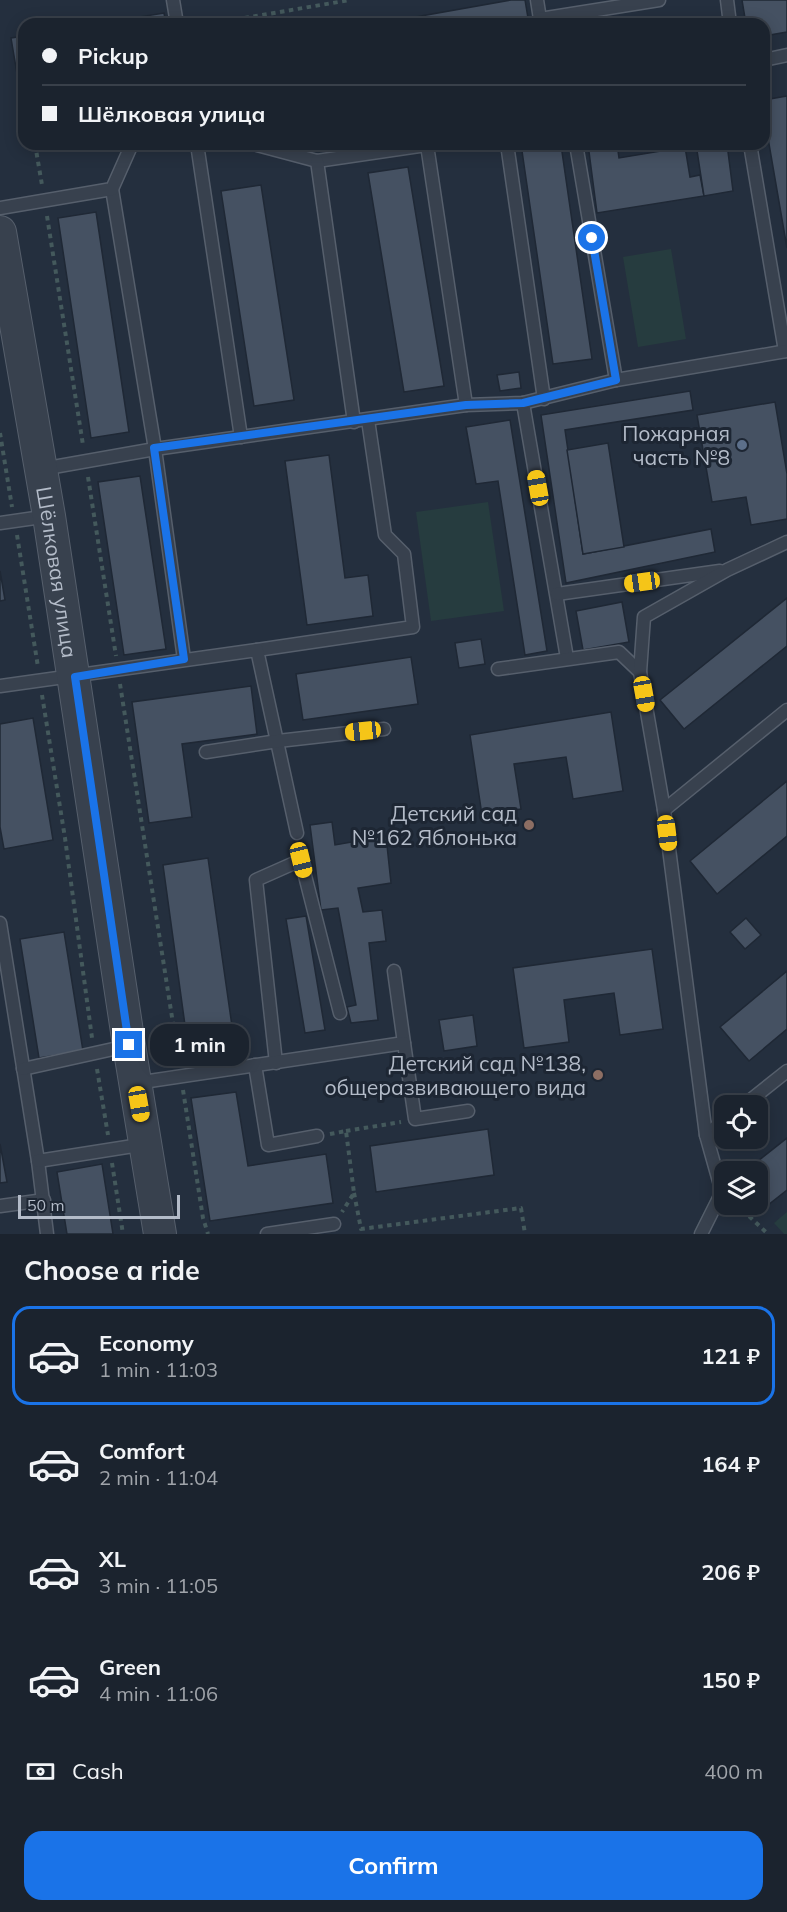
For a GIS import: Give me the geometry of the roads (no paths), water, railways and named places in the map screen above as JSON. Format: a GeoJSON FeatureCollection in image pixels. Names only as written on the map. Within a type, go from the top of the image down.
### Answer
{"type":"FeatureCollection","features":[{"type":"Feature","properties":{"kind":"street","name":"Шёлковая улица"},"geometry":{"type":"LineString","coordinates":[[0,232],[75,677],[129,1045],[160,1234]]}},
{"type":"Feature","properties":{"kind":"lane"},"geometry":{"type":"LineString","coordinates":[[172,0],[176,18]]}},
{"type":"Feature","properties":{"kind":"lane"},"geometry":{"type":"LineString","coordinates":[[537,0],[539,18]]}},
{"type":"Feature","properties":{"kind":"lane"},"geometry":{"type":"LineString","coordinates":[[562,18],[659,0]]}},
{"type":"Feature","properties":{"kind":"lane"},"geometry":{"type":"LineString","coordinates":[[727,0],[729,18]]}},
{"type":"Feature","properties":{"kind":"lane"},"geometry":{"type":"LineString","coordinates":[[770,59],[787,55]]}},
{"type":"Feature","properties":{"kind":"lane"},"geometry":{"type":"LineString","coordinates":[[129,150],[112,189],[154,448],[184,659]]}},
{"type":"Feature","properties":{"kind":"lane"},"geometry":{"type":"LineString","coordinates":[[198,150],[241,437]]}},
{"type":"Feature","properties":{"kind":"lane"},"geometry":{"type":"LineString","coordinates":[[277,150],[317,160],[392,150]]}},
{"type":"Feature","properties":{"kind":"lane"},"geometry":{"type":"LineString","coordinates":[[431,150],[466,405]]}},
{"type":"Feature","properties":{"kind":"lane"},"geometry":{"type":"LineString","coordinates":[[508,150],[544,399]]}},
{"type":"Feature","properties":{"kind":"lane"},"geometry":{"type":"LineString","coordinates":[[577,150],[616,380]]}},
{"type":"Feature","properties":{"kind":"lane"},"geometry":{"type":"LineString","coordinates":[[41,469],[154,448],[466,405],[523,403],[616,380],[786,351],[751,150]]}},
{"type":"Feature","properties":{"kind":"lane"},"geometry":{"type":"LineString","coordinates":[[317,160],[354,422]]}},
{"type":"Feature","properties":{"kind":"lane"},"geometry":{"type":"LineString","coordinates":[[0,208],[112,189]]}},
{"type":"Feature","properties":{"kind":"lane"},"geometry":{"type":"LineString","coordinates":[[523,403],[567,658]]}},
{"type":"Feature","properties":{"kind":"lane"},"geometry":{"type":"LineString","coordinates":[[0,686],[412,627],[404,554],[385,535],[368,420]]}},
{"type":"Feature","properties":{"kind":"lane"},"geometry":{"type":"LineString","coordinates":[[0,523],[49,516]]}},
{"type":"Feature","properties":{"kind":"lane"},"geometry":{"type":"LineString","coordinates":[[701,1234],[722,1192],[705,1135],[664,810],[640,672],[644,617],[727,570],[787,542]]}},
{"type":"Feature","properties":{"kind":"lane"},"geometry":{"type":"LineString","coordinates":[[557,594],[727,570]]}},
{"type":"Feature","properties":{"kind":"lane"},"geometry":{"type":"LineString","coordinates":[[257,650],[297,833]]}},
{"type":"Feature","properties":{"kind":"lane"},"geometry":{"type":"LineString","coordinates":[[498,669],[619,652],[640,672]]}},
{"type":"Feature","properties":{"kind":"lane"},"geometry":{"type":"LineString","coordinates":[[664,810],[787,710]]}},
{"type":"Feature","properties":{"kind":"lane"},"geometry":{"type":"LineString","coordinates":[[206,752],[384,729]]}},
{"type":"Feature","properties":{"kind":"lane"},"geometry":{"type":"LineString","coordinates":[[276,1063],[256,880],[301,860],[340,1013]]}},
{"type":"Feature","properties":{"kind":"lane"},"geometry":{"type":"LineString","coordinates":[[0,922],[44,1200],[47,1234]]}},
{"type":"Feature","properties":{"kind":"lane"},"geometry":{"type":"LineString","coordinates":[[394,971],[415,1119],[468,1111]]}},
{"type":"Feature","properties":{"kind":"lane"},"geometry":{"type":"LineString","coordinates":[[135,1084],[404,1043]]}},
{"type":"Feature","properties":{"kind":"lane"},"geometry":{"type":"LineString","coordinates":[[23,1070],[129,1045]]}},
{"type":"Feature","properties":{"kind":"lane"},"geometry":{"type":"LineString","coordinates":[[255,1065],[268,1145],[317,1136]]}},
{"type":"Feature","properties":{"kind":"lane"},"geometry":{"type":"LineString","coordinates":[[757,1095],[787,1071]]}},
{"type":"Feature","properties":{"kind":"lane"},"geometry":{"type":"LineString","coordinates":[[705,1135],[714,1128]]}},
{"type":"Feature","properties":{"kind":"lane"},"geometry":{"type":"LineString","coordinates":[[38,1161],[146,1143]]}},
{"type":"Feature","properties":{"kind":"lane"},"geometry":{"type":"LineString","coordinates":[[0,1206],[44,1200]]}},
{"type":"Feature","properties":{"kind":"lane"},"geometry":{"type":"LineString","coordinates":[[267,1234],[334,1224]]}},
{"type":"Feature","properties":{"kind":"place","name":"Пожарная часть №8"},"geometry":{"type":"Point","coordinates":[742,445]}},
{"type":"Feature","properties":{"kind":"place","name":"Детский сад №162 Яблонька"},"geometry":{"type":"Point","coordinates":[529,825]}},
{"type":"Feature","properties":{"kind":"place","name":"Детский сад №138, общеразвивающего вида"},"geometry":{"type":"Point","coordinates":[598,1075]}}]}
